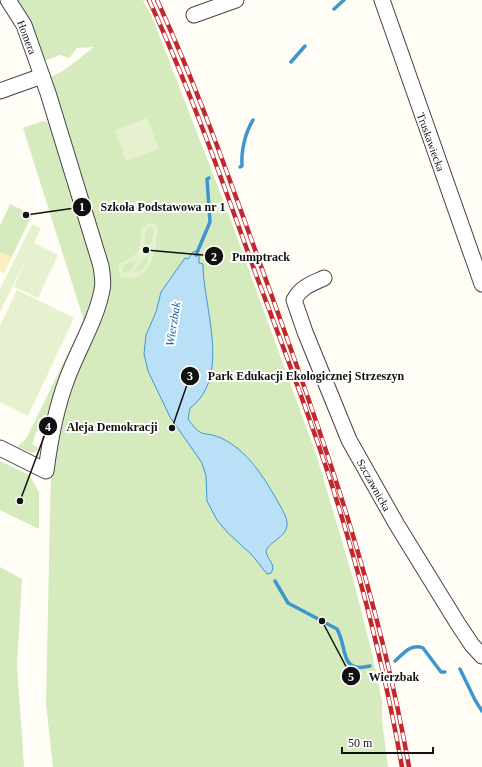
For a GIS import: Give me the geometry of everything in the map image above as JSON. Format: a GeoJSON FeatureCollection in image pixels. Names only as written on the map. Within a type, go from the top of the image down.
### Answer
{"type":"FeatureCollection","features":[{"type":"Feature","properties":{"kind":"street","name":"Homera"},"geometry":{"type":"LineString","coordinates":[[0,448],[46,471],[50,445],[66,380],[94,316],[103,282],[101,266],[42,76],[24,25],[8,0]]}},
{"type":"Feature","properties":{"kind":"street"},"geometry":{"type":"LineString","coordinates":[[194,15],[236,0]]}},
{"type":"Feature","properties":{"kind":"street","name":"Truskawiecka"},"geometry":{"type":"LineString","coordinates":[[382,0],[482,284]]}},
{"type":"Feature","properties":{"kind":"street"},"geometry":{"type":"LineString","coordinates":[[0,91],[42,76]]}},
{"type":"Feature","properties":{"kind":"street","name":"Szczawnicka"},"geometry":{"type":"LineString","coordinates":[[324,278],[306,286],[299,291],[294,300],[353,446],[372,483],[430,578],[472,645],[482,656]]}},
{"type":"Feature","properties":{"kind":"green space"},"geometry":{"type":"Polygon","coordinates":[[[13,0],[143,0],[153,19],[230,218],[317,457],[352,575],[372,653],[382,701],[382,721],[388,767],[53,767],[46,704],[51,467],[65,398],[105,293],[66,127],[51,77],[63,71],[94,47],[77,48],[69,58],[61,55],[43,61],[13,0]]]}},
{"type":"Feature","properties":{"kind":"green space"},"geometry":{"type":"Polygon","coordinates":[[[147,118],[159,149],[126,161],[115,130],[147,118]]]}},
{"type":"Feature","properties":{"kind":"green space"},"geometry":{"type":"Polygon","coordinates":[[[43,121],[50,123],[99,281],[49,416],[43,415],[32,444],[38,448],[37,451],[32,453],[17,447],[26,439],[84,321],[23,128],[43,121]]]}},
{"type":"Feature","properties":{"kind":"green space"},"geometry":{"type":"Polygon","coordinates":[[[10,204],[32,215],[4,273],[0,271],[0,226],[10,204]]]}},
{"type":"Feature","properties":{"kind":"green space"},"geometry":{"type":"Polygon","coordinates":[[[148,223],[156,225],[158,234],[152,258],[146,270],[141,275],[129,278],[120,276],[118,266],[135,255],[139,248],[142,228],[148,223]],[[149,227],[145,234],[144,249],[153,237],[153,228],[149,227]],[[150,252],[135,269],[135,272],[138,272],[146,266],[150,252]],[[134,260],[123,266],[123,273],[130,271],[136,263],[134,260]]]}},
{"type":"Feature","properties":{"kind":"green space"},"geometry":{"type":"Polygon","coordinates":[[[32,224],[41,228],[34,243],[58,255],[38,298],[14,287],[28,255],[0,312],[0,289],[32,224]]]}},
{"type":"Feature","properties":{"kind":"green space"},"geometry":{"type":"Polygon","coordinates":[[[17,290],[74,318],[28,416],[0,402],[0,326],[17,290]]]}},
{"type":"Feature","properties":{"kind":"green space"},"geometry":{"type":"Polygon","coordinates":[[[0,461],[29,475],[39,492],[39,529],[0,510],[0,461]]]}},
{"type":"Feature","properties":{"kind":"green space"},"geometry":{"type":"Polygon","coordinates":[[[0,567],[22,579],[17,665],[24,767],[0,767],[0,567]]]}},
{"type":"Feature","properties":{"kind":"sand"},"geometry":{"type":"Polygon","coordinates":[[[0,252],[12,257],[4,273],[0,271],[0,252]]]}},
{"type":"Feature","properties":{"kind":"water"},"geometry":{"type":"Polygon","coordinates":[[[196,251],[199,254],[199,263],[203,264],[213,360],[210,378],[203,395],[190,408],[188,419],[200,432],[221,438],[239,449],[254,464],[284,513],[287,523],[286,530],[281,537],[266,551],[273,567],[271,573],[267,574],[252,555],[227,532],[217,520],[207,501],[206,476],[202,463],[170,417],[148,371],[144,354],[146,335],[156,312],[161,292],[185,258],[188,259],[193,252],[196,251]]]}},
{"type":"Feature","properties":{"kind":"waterway","name":"Wierzbak"},"geometry":{"type":"LineString","coordinates":[[334,9],[344,0]]}},
{"type":"Feature","properties":{"kind":"waterway","name":"Wierzbak"},"geometry":{"type":"LineString","coordinates":[[291,62],[305,46]]}},
{"type":"Feature","properties":{"kind":"waterway","name":"Wierzbak"},"geometry":{"type":"LineString","coordinates":[[240,167],[242,166],[243,148],[246,136],[253,120]]}},
{"type":"Feature","properties":{"kind":"waterway","name":"Wierzbak"},"geometry":{"type":"LineString","coordinates":[[196,255],[210,222],[207,179],[209,178]]}},
{"type":"Feature","properties":{"kind":"waterway","name":"Wierzbak"},"geometry":{"type":"LineString","coordinates":[[275,581],[288,603],[337,629],[349,663],[353,666],[370,666]]}},
{"type":"Feature","properties":{"kind":"waterway","name":"Wierzbak"},"geometry":{"type":"LineString","coordinates":[[395,661],[404,652],[411,648],[419,647],[423,648],[441,672],[445,672]]}},
{"type":"Feature","properties":{"kind":"waterway","name":"Wierzbak"},"geometry":{"type":"LineString","coordinates":[[460,669],[482,711]]}},
{"type":"Feature","properties":{"kind":"railway"},"geometry":{"type":"LineString","coordinates":[[149,0],[179,69],[206,139],[295,379],[330,479],[352,550],[371,622],[388,694],[402,767]]}},
{"type":"Feature","properties":{"kind":"railway"},"geometry":{"type":"LineString","coordinates":[[157,0],[187,69],[241,209],[329,460],[366,580],[397,704],[409,767]]}},
{"type":"Feature","properties":{"kind":"place","name":"Szkoła Podstawowa nr 1"},"geometry":{"type":"Point","coordinates":[26,215]}},
{"type":"Feature","properties":{"kind":"place","name":"Pumptrack"},"geometry":{"type":"Point","coordinates":[146,250]}},
{"type":"Feature","properties":{"kind":"place","name":"Park Edukacji Ekologicznej Strzeszyn"},"geometry":{"type":"Point","coordinates":[172,428]}},
{"type":"Feature","properties":{"kind":"place","name":"Aleja Demokracji"},"geometry":{"type":"Point","coordinates":[20,501]}},
{"type":"Feature","properties":{"kind":"place","name":"Wierzbak"},"geometry":{"type":"Point","coordinates":[322,621]}}]}
